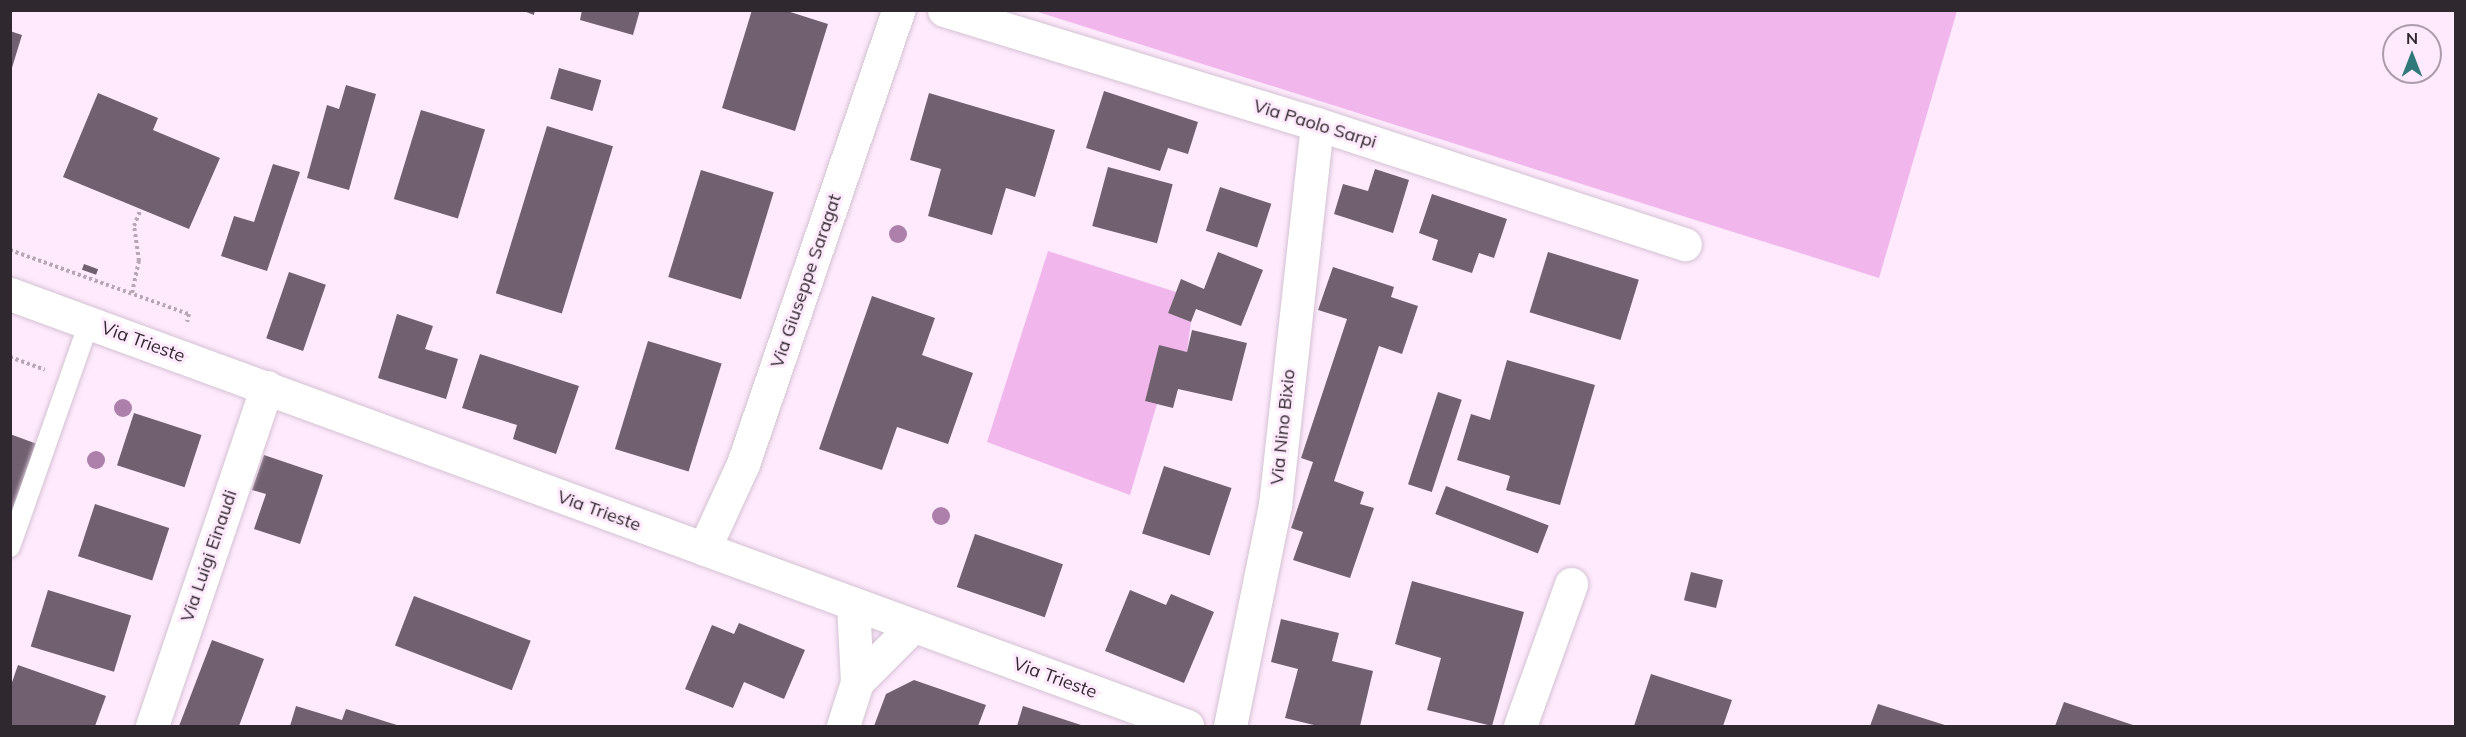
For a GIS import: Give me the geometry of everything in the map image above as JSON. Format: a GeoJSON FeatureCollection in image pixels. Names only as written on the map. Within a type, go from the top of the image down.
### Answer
{"type":"FeatureCollection","features":[{"type":"Feature","properties":{"kind":"street","name":"Via Giuseppe Saragat"},"geometry":{"type":"LineString","coordinates":[[704,549],[744,464],[898,10]]}},
{"type":"Feature","properties":{"kind":"street","name":"Via Paolo Sarpi"},"geometry":{"type":"LineString","coordinates":[[944,10],[1317,124],[1685,244]]}},
{"type":"Feature","properties":{"kind":"street","name":"Via Nino Bixio"},"geometry":{"type":"LineString","coordinates":[[1230,726],[1275,505],[1317,124]]}},
{"type":"Feature","properties":{"kind":"street","name":"Via Trieste"},"geometry":{"type":"LineString","coordinates":[[10,294],[1187,726]]}},
{"type":"Feature","properties":{"kind":"street","name":"Via Luigi Einaudi"},"geometry":{"type":"LineString","coordinates":[[152,726],[267,387]]}},
{"type":"Feature","properties":{"kind":"street"},"geometry":{"type":"LineString","coordinates":[[1520,726],[1571,584]]}},
{"type":"Feature","properties":{"kind":"street"},"geometry":{"type":"LineString","coordinates":[[843,726],[857,682],[852,604]]}},
{"type":"Feature","properties":{"kind":"street"},"geometry":{"type":"LineString","coordinates":[[857,682],[913,626]]}},
{"type":"Feature","properties":{"kind":"lane"},"geometry":{"type":"LineString","coordinates":[[10,547],[89,323]]}},
{"type":"Feature","properties":{"kind":"path"},"geometry":{"type":"LineString","coordinates":[[132,293],[139,274],[134,226],[141,209]]}},
{"type":"Feature","properties":{"kind":"path"},"geometry":{"type":"LineString","coordinates":[[10,250],[189,314],[184,331]]}},
{"type":"Feature","properties":{"kind":"shaded area"},"geometry":{"type":"Polygon","coordinates":[[[1035,11],[1957,11],[1879,278],[1035,11]]]}},
{"type":"Feature","properties":{"kind":"shaded area"},"geometry":{"type":"Polygon","coordinates":[[[1048,251],[1176,292],[1168,313],[1191,322],[1187,352],[1159,346],[1145,401],[1157,404],[1130,495],[987,442],[1048,251]]]}},
{"type":"Feature","properties":{"kind":"building"},"geometry":{"type":"Polygon","coordinates":[[[521,10],[535,10],[534,15],[521,10]]]}},
{"type":"Feature","properties":{"kind":"building"},"geometry":{"type":"Polygon","coordinates":[[[582,10],[640,10],[633,35],[580,20],[582,10]]]}},
{"type":"Feature","properties":{"kind":"building"},"geometry":{"type":"Polygon","coordinates":[[[752,10],[784,10],[828,24],[795,131],[722,108],[752,10]]]}},
{"type":"Feature","properties":{"kind":"building"},"geometry":{"type":"Polygon","coordinates":[[[10,31],[22,35],[11,71],[10,71],[10,31]]]}},
{"type":"Feature","properties":{"kind":"building"},"geometry":{"type":"Polygon","coordinates":[[[559,68],[601,80],[592,111],[550,99],[559,68]]]}},
{"type":"Feature","properties":{"kind":"building"},"geometry":{"type":"Polygon","coordinates":[[[346,85],[376,94],[349,190],[307,178],[327,105],[339,109],[346,85]]]}},
{"type":"Feature","properties":{"kind":"building"},"geometry":{"type":"Polygon","coordinates":[[[1104,91],[1198,122],[1188,154],[1168,148],[1160,171],[1086,148],[1104,91]]]}},
{"type":"Feature","properties":{"kind":"building"},"geometry":{"type":"Polygon","coordinates":[[[98,93],[158,118],[153,130],[220,158],[189,229],[63,177],[98,93]]]}},
{"type":"Feature","properties":{"kind":"building"},"geometry":{"type":"Polygon","coordinates":[[[929,93],[1055,130],[1035,197],[1006,188],[992,235],[928,216],[941,169],[910,160],[929,93]]]}},
{"type":"Feature","properties":{"kind":"building"},"geometry":{"type":"Polygon","coordinates":[[[421,110],[485,130],[458,219],[394,199],[421,110]]]}},
{"type":"Feature","properties":{"kind":"building"},"geometry":{"type":"Polygon","coordinates":[[[547,126],[613,146],[562,314],[496,293],[547,126]]]}},
{"type":"Feature","properties":{"kind":"building"},"geometry":{"type":"Polygon","coordinates":[[[273,164],[300,172],[267,271],[221,256],[234,216],[254,222],[273,164]]]}},
{"type":"Feature","properties":{"kind":"building"},"geometry":{"type":"Polygon","coordinates":[[[1108,167],[1173,184],[1157,243],[1092,226],[1108,167]]]}},
{"type":"Feature","properties":{"kind":"building"},"geometry":{"type":"Polygon","coordinates":[[[1375,169],[1409,180],[1393,233],[1334,214],[1343,184],[1368,191],[1375,169]]]}},
{"type":"Feature","properties":{"kind":"building"},"geometry":{"type":"Polygon","coordinates":[[[701,170],[774,192],[741,299],[668,277],[701,170]]]}},
{"type":"Feature","properties":{"kind":"building"},"geometry":{"type":"Polygon","coordinates":[[[1220,187],[1271,204],[1257,247],[1206,231],[1220,187]]]}},
{"type":"Feature","properties":{"kind":"building"},"geometry":{"type":"Polygon","coordinates":[[[1432,194],[1507,219],[1494,258],[1479,253],[1472,273],[1432,260],[1438,240],[1419,233],[1432,194]]]}},
{"type":"Feature","properties":{"kind":"building"},"geometry":{"type":"Polygon","coordinates":[[[1218,252],[1263,270],[1241,326],[1196,309],[1191,322],[1168,313],[1181,279],[1204,289],[1218,252]]]}},
{"type":"Feature","properties":{"kind":"building"},"geometry":{"type":"Polygon","coordinates":[[[1548,252],[1639,280],[1620,340],[1530,312],[1548,252]]]}},
{"type":"Feature","properties":{"kind":"building"},"geometry":{"type":"Polygon","coordinates":[[[84,264],[98,269],[96,275],[82,270],[84,264]]]}},
{"type":"Feature","properties":{"kind":"building"},"geometry":{"type":"Polygon","coordinates":[[[1333,267],[1394,287],[1391,297],[1418,306],[1402,354],[1379,346],[1334,481],[1364,492],[1360,504],[1374,508],[1350,578],[1293,560],[1303,532],[1291,528],[1313,462],[1301,458],[1347,319],[1318,310],[1333,267]]]}},
{"type":"Feature","properties":{"kind":"building"},"geometry":{"type":"Polygon","coordinates":[[[289,272],[326,285],[303,351],[266,338],[289,272]]]}},
{"type":"Feature","properties":{"kind":"building"},"geometry":{"type":"Polygon","coordinates":[[[872,296],[935,318],[922,355],[973,373],[948,444],[897,427],[882,470],[819,449],[872,296]]]}},
{"type":"Feature","properties":{"kind":"building"},"geometry":{"type":"Polygon","coordinates":[[[397,314],[433,326],[425,349],[458,359],[446,399],[378,378],[397,314]]]}},
{"type":"Feature","properties":{"kind":"building"},"geometry":{"type":"Polygon","coordinates":[[[1192,330],[1247,343],[1232,401],[1178,389],[1173,408],[1145,401],[1159,345],[1187,352],[1192,330]]]}},
{"type":"Feature","properties":{"kind":"building"},"geometry":{"type":"Polygon","coordinates":[[[648,341],[722,364],[689,472],[615,449],[648,341]]]}},
{"type":"Feature","properties":{"kind":"building"},"geometry":{"type":"Polygon","coordinates":[[[480,354],[579,386],[556,454],[513,439],[517,425],[462,408],[480,354]]]}},
{"type":"Feature","properties":{"kind":"building"},"geometry":{"type":"Polygon","coordinates":[[[1507,360],[1595,385],[1560,505],[1506,490],[1510,476],[1457,460],[1471,414],[1490,420],[1507,360]]]}},
{"type":"Feature","properties":{"kind":"building"},"geometry":{"type":"Polygon","coordinates":[[[1438,392],[1462,400],[1432,492],[1408,484],[1438,392]]]}},
{"type":"Feature","properties":{"kind":"building"},"geometry":{"type":"Polygon","coordinates":[[[134,413],[202,435],[185,487],[117,465],[134,413]]]}},
{"type":"Feature","properties":{"kind":"building"},"geometry":{"type":"Polygon","coordinates":[[[10,434],[37,444],[11,513],[10,513],[10,434]]]}},
{"type":"Feature","properties":{"kind":"building"},"geometry":{"type":"Polygon","coordinates":[[[264,455],[323,475],[300,544],[254,529],[266,494],[252,490],[264,455]]]}},
{"type":"Feature","properties":{"kind":"building"},"geometry":{"type":"Polygon","coordinates":[[[1164,466],[1232,488],[1210,555],[1142,534],[1164,466]]]}},
{"type":"Feature","properties":{"kind":"building"},"geometry":{"type":"Polygon","coordinates":[[[1446,486],[1549,525],[1538,553],[1435,514],[1446,486]]]}},
{"type":"Feature","properties":{"kind":"building"},"geometry":{"type":"Polygon","coordinates":[[[95,504],[169,528],[152,580],[78,556],[95,504]]]}},
{"type":"Feature","properties":{"kind":"building"},"geometry":{"type":"Polygon","coordinates":[[[975,534],[1063,564],[1045,617],[957,587],[975,534]]]}},
{"type":"Feature","properties":{"kind":"building"},"geometry":{"type":"Polygon","coordinates":[[[1691,572],[1723,580],[1716,608],[1684,600],[1691,572]]]}},
{"type":"Feature","properties":{"kind":"building"},"geometry":{"type":"Polygon","coordinates":[[[1412,581],[1524,612],[1492,726],[1427,710],[1441,658],[1395,644],[1412,581]]]}},
{"type":"Feature","properties":{"kind":"building"},"geometry":{"type":"Polygon","coordinates":[[[48,590],[131,615],[114,672],[31,646],[48,590]]]}},
{"type":"Feature","properties":{"kind":"building"},"geometry":{"type":"Polygon","coordinates":[[[1130,590],[1166,605],[1171,594],[1214,612],[1184,683],[1105,651],[1130,590]]]}},
{"type":"Feature","properties":{"kind":"building"},"geometry":{"type":"Polygon","coordinates":[[[414,596],[531,641],[512,690],[395,645],[414,596]]]}},
{"type":"Feature","properties":{"kind":"building"},"geometry":{"type":"Polygon","coordinates":[[[1281,619],[1339,633],[1332,661],[1373,671],[1360,726],[1318,726],[1285,718],[1298,669],[1271,662],[1281,619]]]}},
{"type":"Feature","properties":{"kind":"building"},"geometry":{"type":"Polygon","coordinates":[[[739,623],[805,650],[784,699],[744,682],[733,708],[685,689],[712,625],[734,634],[739,623]]]}},
{"type":"Feature","properties":{"kind":"building"},"geometry":{"type":"Polygon","coordinates":[[[212,640],[264,659],[239,726],[179,726],[212,640]]]}},
{"type":"Feature","properties":{"kind":"building"},"geometry":{"type":"Polygon","coordinates":[[[18,665],[106,696],[95,726],[10,726],[10,688],[18,665]]]}},
{"type":"Feature","properties":{"kind":"building"},"geometry":{"type":"Polygon","coordinates":[[[1651,674],[1732,700],[1723,726],[1634,726],[1651,674]]]}},
{"type":"Feature","properties":{"kind":"building"},"geometry":{"type":"Polygon","coordinates":[[[914,680],[986,705],[978,726],[874,726],[886,694],[914,680]]]}},
{"type":"Feature","properties":{"kind":"building"},"geometry":{"type":"Polygon","coordinates":[[[2064,702],[2136,726],[2055,726],[2064,702]]]}},
{"type":"Feature","properties":{"kind":"building"},"geometry":{"type":"Polygon","coordinates":[[[1878,704],[1948,726],[1870,726],[1878,704]]]}},
{"type":"Feature","properties":{"kind":"building"},"geometry":{"type":"Polygon","coordinates":[[[296,706],[342,720],[346,709],[400,726],[290,726],[296,706]]]}},
{"type":"Feature","properties":{"kind":"building"},"geometry":{"type":"Polygon","coordinates":[[[1023,706],[1084,726],[1017,726],[1023,706]]]}}]}
